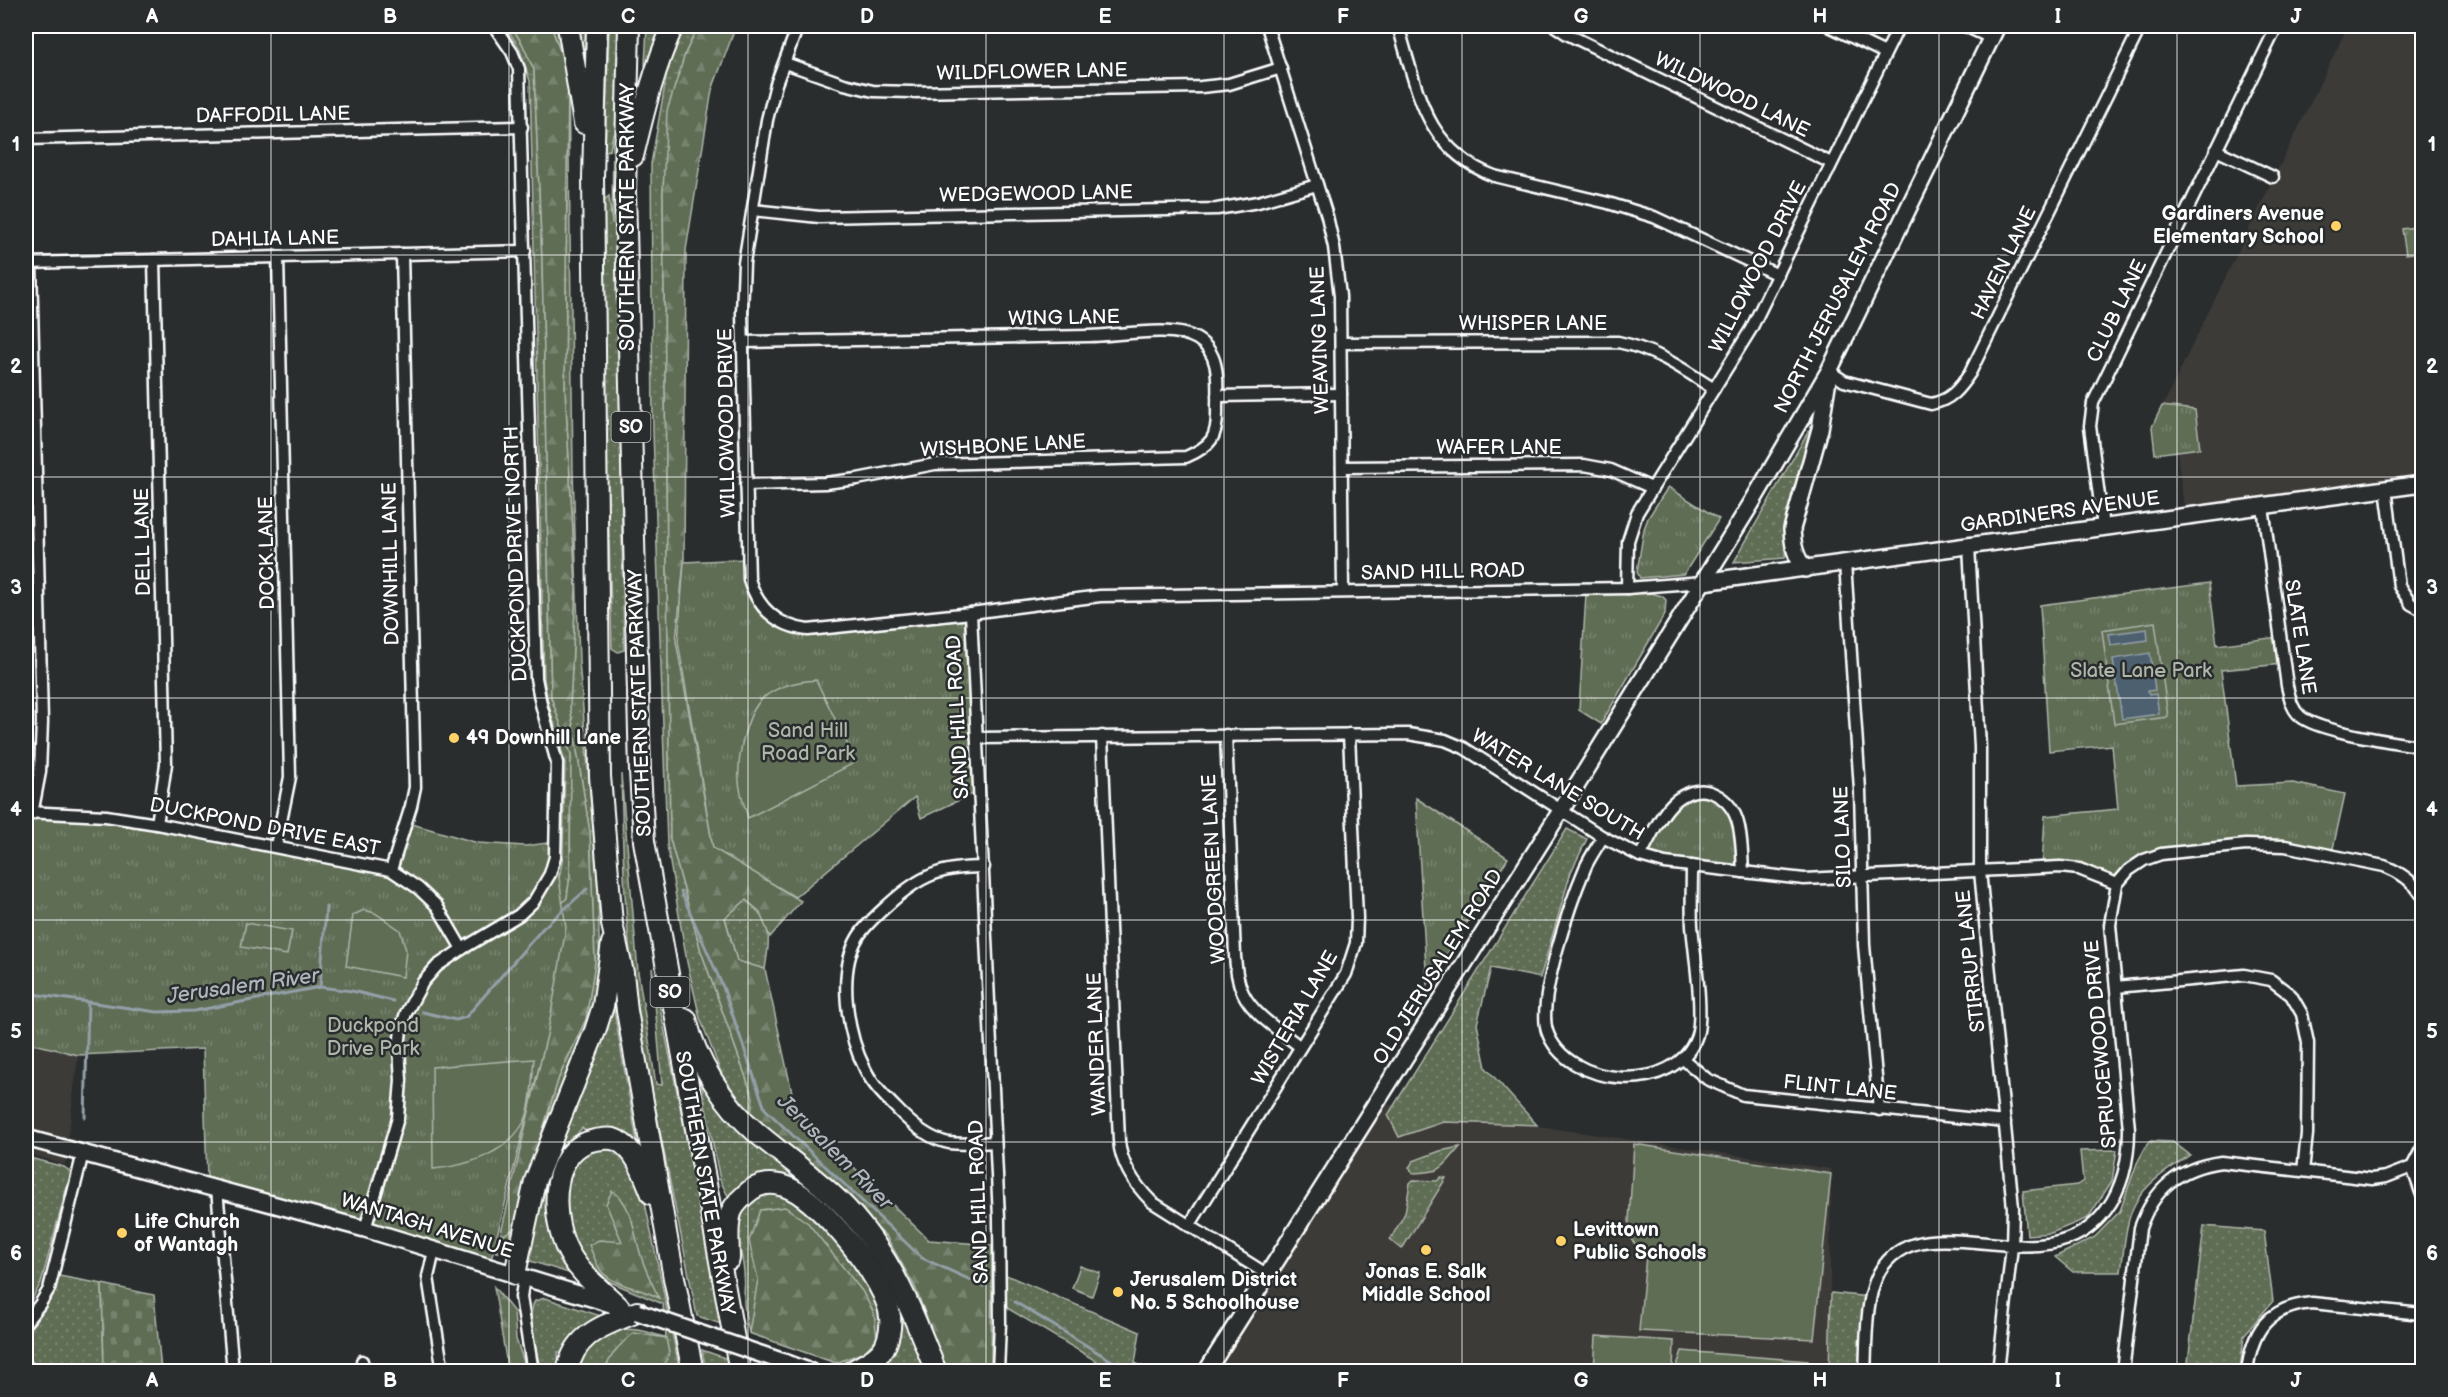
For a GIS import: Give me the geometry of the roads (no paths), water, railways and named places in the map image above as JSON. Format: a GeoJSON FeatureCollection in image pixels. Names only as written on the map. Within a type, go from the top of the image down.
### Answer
{"type":"FeatureCollection","features":[{"type":"Feature","properties":{"kind":"highway"},"geometry":{"type":"LineString","coordinates":[[568,26],[592,178]]}},
{"type":"Feature","properties":{"kind":"highway","name":"SOUTHERN STATE PARKWAY"},"geometry":{"type":"LineString","coordinates":[[597,26],[592,178],[600,776],[614,932],[623,973],[627,1011],[674,1278],[693,1371]]}},
{"type":"Feature","properties":{"kind":"highway","name":"SOUTHERN STATE PARKWAY"},"geometry":{"type":"LineString","coordinates":[[629,26],[625,191],[640,771],[644,842],[740,1371]]}},
{"type":"Feature","properties":{"kind":"highway"},"geometry":{"type":"LineString","coordinates":[[625,191],[648,92],[658,60],[673,26]]}},
{"type":"Feature","properties":{"kind":"highway"},"geometry":{"type":"LineString","coordinates":[[644,842],[661,893],[675,975],[691,1039],[716,1086],[755,1131],[846,1208],[876,1244],[909,1302],[936,1371]]}},
{"type":"Feature","properties":{"kind":"highway"},"geometry":{"type":"LineString","coordinates":[[520,1276],[535,1181],[596,1031],[603,1006],[614,932]]}},
{"type":"Feature","properties":{"kind":"highway"},"geometry":{"type":"LineString","coordinates":[[567,1371],[574,1350],[586,1335],[628,1310],[579,1269],[566,1247],[558,1226],[556,1202],[558,1182],[564,1166],[577,1148],[589,1141],[605,1138],[617,1140],[637,1159],[652,1193],[674,1278]]}},
{"type":"Feature","properties":{"kind":"highway"},"geometry":{"type":"LineString","coordinates":[[730,1318],[730,1216],[738,1201],[750,1190],[763,1184],[790,1188],[815,1206],[842,1233],[863,1261],[886,1300],[890,1316],[886,1346],[874,1359],[851,1371]]}},
{"type":"Feature","properties":{"kind":"main road","name":"NORTH JERUSALEM ROAD"},"geometry":{"type":"LineString","coordinates":[[1703,582],[1829,371],[1994,32]]}},
{"type":"Feature","properties":{"kind":"main road"},"geometry":{"type":"LineString","coordinates":[[1805,569],[1797,558],[1792,530],[1820,429],[1829,371]]}},
{"type":"Feature","properties":{"kind":"main road","name":"GARDINERS AVENUE"},"geometry":{"type":"LineString","coordinates":[[1703,582],[2422,484]]}},
{"type":"Feature","properties":{"kind":"main road","name":"OLD JERUSALEM ROAD"},"geometry":{"type":"LineString","coordinates":[[1206,1371],[1703,582]]}},
{"type":"Feature","properties":{"kind":"main road","name":"WANTAGH AVENUE"},"geometry":{"type":"LineString","coordinates":[[26,1138],[365,1229],[628,1310],[811,1371]]}},
{"type":"Feature","properties":{"kind":"street","name":"DUCKPOND DRIVE NORTH"},"geometry":{"type":"LineString","coordinates":[[365,1229],[398,1118],[401,1080],[399,1049],[401,1029],[406,1013],[423,982],[437,966],[519,915],[534,901],[550,874],[555,857],[557,763],[540,704],[536,678],[519,69],[512,52],[494,26]]}},
{"type":"Feature","properties":{"kind":"street","name":"WILLOWOOD DRIVE"},"geometry":{"type":"LineString","coordinates":[[798,26],[767,120],[744,263],[743,342],[749,579],[754,593],[765,610],[776,620],[794,628],[808,630],[971,613]]}},
{"type":"Feature","properties":{"kind":"street","name":"WEAVING LANE"},"geometry":{"type":"LineString","coordinates":[[1268,26],[1334,247],[1340,296],[1343,591]]}},
{"type":"Feature","properties":{"kind":"street"},"geometry":{"type":"LineString","coordinates":[[1398,26],[1425,113],[1437,134],[1454,153],[1478,170],[1654,217],[1778,274]]}},
{"type":"Feature","properties":{"kind":"street","name":"WILDWOOD LANE"},"geometry":{"type":"LineString","coordinates":[[1555,26],[1567,34],[1831,163]]}},
{"type":"Feature","properties":{"kind":"street"},"geometry":{"type":"LineString","coordinates":[[1829,26],[1885,53]]}},
{"type":"Feature","properties":{"kind":"street","name":"WILLOWOOD DRIVE"},"geometry":{"type":"LineString","coordinates":[[1627,588],[1628,541],[1637,513],[1751,329],[1899,26]]}},
{"type":"Feature","properties":{"kind":"street"},"geometry":{"type":"LineString","coordinates":[[1965,26],[1994,32]]}},
{"type":"Feature","properties":{"kind":"street","name":"HAVEN LANE"},"geometry":{"type":"LineString","coordinates":[[1829,371],[1844,381],[1931,404],[1943,401],[1958,391],[1970,373],[2141,26]]}},
{"type":"Feature","properties":{"kind":"street","name":"CLUB LANE"},"geometry":{"type":"LineString","coordinates":[[2103,527],[2090,426],[2093,403],[2277,26]]}},
{"type":"Feature","properties":{"kind":"street","name":"WILDFLOWER LANE"},"geometry":{"type":"LineString","coordinates":[[785,63],[864,89],[911,92],[1201,87],[1229,84],[1281,68]]}},
{"type":"Feature","properties":{"kind":"street","name":"DAFFODIL LANE"},"geometry":{"type":"LineString","coordinates":[[26,139],[522,127]]}},
{"type":"Feature","properties":{"kind":"street"},"geometry":{"type":"LineString","coordinates":[[2216,150],[2273,177]]}},
{"type":"Feature","properties":{"kind":"street","name":"WEDGEWOOD LANE"},"geometry":{"type":"LineString","coordinates":[[753,210],[819,217],[1217,209],[1258,202],[1317,185]]}},
{"type":"Feature","properties":{"kind":"street","name":"DAHLIA LANE"},"geometry":{"type":"LineString","coordinates":[[28,263],[525,251]]}},
{"type":"Feature","properties":{"kind":"street","name":"DOWNHILL LANE"},"geometry":{"type":"LineString","coordinates":[[392,870],[415,787],[402,254]]}},
{"type":"Feature","properties":{"kind":"street","name":"DOCK LANE"},"geometry":{"type":"LineString","coordinates":[[276,846],[290,777],[278,257]]}},
{"type":"Feature","properties":{"kind":"street","name":"DELL LANE"},"geometry":{"type":"LineString","coordinates":[[154,260],[166,754],[157,824]]}},
{"type":"Feature","properties":{"kind":"street"},"geometry":{"type":"LineString","coordinates":[[28,263],[42,722],[40,772],[29,813]]}},
{"type":"Feature","properties":{"kind":"street","name":"WING LANE"},"geometry":{"type":"LineString","coordinates":[[743,342],[1187,334],[1199,340],[1210,352],[1217,369],[1217,396]]}},
{"type":"Feature","properties":{"kind":"street","name":"WHISPER LANE"},"geometry":{"type":"LineString","coordinates":[[1341,343],[1618,342],[1656,353],[1714,389]]}},
{"type":"Feature","properties":{"kind":"street"},"geometry":{"type":"LineString","coordinates":[[1217,396],[1341,394]]}},
{"type":"Feature","properties":{"kind":"street","name":"WISHBONE LANE"},"geometry":{"type":"LineString","coordinates":[[746,485],[836,482],[935,464],[1186,457],[1205,448],[1214,438],[1218,420],[1217,396]]}},
{"type":"Feature","properties":{"kind":"street","name":"WAFER LANE"},"geometry":{"type":"LineString","coordinates":[[1342,467],[1584,465],[1611,470],[1652,488]]}},
{"type":"Feature","properties":{"kind":"street"},"geometry":{"type":"LineString","coordinates":[[2386,489],[2399,586],[2411,604],[2422,610]]}},
{"type":"Feature","properties":{"kind":"street","name":"SLATE LANE"},"geometry":{"type":"LineString","coordinates":[[2263,507],[2291,704],[2308,722],[2422,747]]}},
{"type":"Feature","properties":{"kind":"street","name":"STIRRUP LANE"},"geometry":{"type":"LineString","coordinates":[[1969,546],[1980,747],[1980,871],[2013,1208],[2012,1246],[1998,1371]]}},
{"type":"Feature","properties":{"kind":"street","name":"SILO LANE"},"geometry":{"type":"LineString","coordinates":[[1845,564],[1860,790],[1864,945],[1880,1110]]}},
{"type":"Feature","properties":{"kind":"street","name":"SAND HILL ROAD"},"geometry":{"type":"LineString","coordinates":[[998,1371],[1000,1264],[971,613],[1100,596],[1627,588],[1703,582]]}},
{"type":"Feature","properties":{"kind":"street","name":"WISTERIA LANE"},"geometry":{"type":"LineString","coordinates":[[1190,1226],[1346,974],[1356,944],[1357,918],[1348,734]]}},
{"type":"Feature","properties":{"kind":"street","name":"WATER LANE SOUTH"},"geometry":{"type":"LineString","coordinates":[[977,738],[1408,734],[1445,741],[1485,760],[1603,837],[1640,856],[1692,866],[1804,879],[2060,867],[2079,869],[2117,884]]}},
{"type":"Feature","properties":{"kind":"street","name":"WOODGREEN LANE"},"geometry":{"type":"LineString","coordinates":[[1226,735],[1235,956],[1238,980],[1243,993],[1256,1011],[1300,1047]]}},
{"type":"Feature","properties":{"kind":"street","name":"WANDER LANE"},"geometry":{"type":"LineString","coordinates":[[1102,736],[1120,1146],[1128,1173],[1152,1202],[1268,1275]]}},
{"type":"Feature","properties":{"kind":"street"},"geometry":{"type":"LineString","coordinates":[[1640,856],[1676,801],[1698,790],[1707,791],[1725,798],[1735,812],[1740,831],[1743,872]]}},
{"type":"Feature","properties":{"kind":"street","name":"DUCKPOND DRIVE EAST"},"geometry":{"type":"LineString","coordinates":[[29,813],[106,816],[157,824],[392,870],[418,888],[437,906],[462,949]]}},
{"type":"Feature","properties":{"kind":"street"},"geometry":{"type":"LineString","coordinates":[[1603,837],[1586,866],[1568,914],[1546,996],[1544,1012],[1546,1029],[1561,1055],[1573,1065],[1589,1071],[1640,1078],[1654,1076],[1683,1059],[1697,1036],[1700,1019],[1692,922],[1692,866]]}},
{"type":"Feature","properties":{"kind":"street"},"geometry":{"type":"LineString","coordinates":[[2117,884],[2129,870],[2144,860],[2161,854],[2266,845],[2307,849],[2384,866],[2397,871],[2415,884],[2422,895]]}},
{"type":"Feature","properties":{"kind":"street"},"geometry":{"type":"LineString","coordinates":[[984,867],[959,867],[931,873],[903,891],[868,923],[859,936],[850,956],[845,978],[857,1048],[865,1069],[880,1092],[906,1119],[936,1138],[949,1143],[994,1142]]}},
{"type":"Feature","properties":{"kind":"street","name":"SPRUCEWOOD DRIVE"},"geometry":{"type":"LineString","coordinates":[[1865,1371],[1870,1299],[1875,1279],[1883,1265],[1894,1254],[1907,1246],[1925,1241],[2012,1246],[2051,1244],[2075,1237],[2100,1218],[2112,1202],[2123,1178],[2129,1156],[2129,1129],[2110,925],[2117,884]]}},
{"type":"Feature","properties":{"kind":"street"},"geometry":{"type":"LineString","coordinates":[[2116,987],[2244,975],[2271,980],[2291,995],[2302,1014],[2308,1043],[2307,1134],[2303,1171]]}},
{"type":"Feature","properties":{"kind":"street","name":"FLINT LANE"},"geometry":{"type":"LineString","coordinates":[[1683,1059],[1707,1079],[1743,1095],[2005,1122]]}},
{"type":"Feature","properties":{"kind":"street"},"geometry":{"type":"LineString","coordinates":[[2123,1371],[2140,1228],[2145,1213],[2159,1192],[2177,1176],[2200,1165],[2221,1162],[2372,1179],[2386,1177],[2412,1167],[2422,1148]]}},
{"type":"Feature","properties":{"kind":"street"},"geometry":{"type":"LineString","coordinates":[[26,1322],[49,1289],[83,1153]]}},
{"type":"Feature","properties":{"kind":"street"},"geometry":{"type":"LineString","coordinates":[[2412,1167],[2422,1195]]}},
{"type":"Feature","properties":{"kind":"street"},"geometry":{"type":"LineString","coordinates":[[217,1189],[233,1371]]}},
{"type":"Feature","properties":{"kind":"street"},"geometry":{"type":"LineString","coordinates":[[434,1251],[428,1277],[443,1371]]}},
{"type":"Feature","properties":{"kind":"street"},"geometry":{"type":"LineString","coordinates":[[520,1276],[521,1297],[533,1371]]}},
{"type":"Feature","properties":{"kind":"street"},"geometry":{"type":"LineString","coordinates":[[2247,1371],[2253,1339],[2273,1316],[2296,1304],[2313,1303],[2422,1314]]}},
{"type":"Feature","properties":{"kind":"street"},"geometry":{"type":"LineString","coordinates":[[26,1366],[30,1371]]}},
{"type":"Feature","properties":{"kind":"water"},"geometry":{"type":"Polygon","coordinates":[[[2147,629],[2148,640],[2111,645],[2109,634],[2147,629]]]}},
{"type":"Feature","properties":{"kind":"water"},"geometry":{"type":"Polygon","coordinates":[[[2150,653],[2155,690],[2148,691],[2149,695],[2156,694],[2159,714],[2122,719],[2113,659],[2150,653]]]}},
{"type":"Feature","properties":{"kind":"waterway","name":"Jerusalem River"},"geometry":{"type":"LineString","coordinates":[[423,1012],[456,1020],[466,1017],[543,928],[587,889]]}},
{"type":"Feature","properties":{"kind":"waterway","name":"Jerusalem River"},"geometry":{"type":"LineString","coordinates":[[681,892],[723,987],[765,1109],[922,1258],[984,1286]]}},
{"type":"Feature","properties":{"kind":"waterway"},"geometry":{"type":"LineString","coordinates":[[320,987],[326,907]]}},
{"type":"Feature","properties":{"kind":"waterway","name":"Jerusalem River"},"geometry":{"type":"LineString","coordinates":[[26,993],[157,1012],[194,1011],[320,987],[352,991],[393,1001]]}},
{"type":"Feature","properties":{"kind":"waterway"},"geometry":{"type":"LineString","coordinates":[[85,1118],[88,1003]]}},
{"type":"Feature","properties":{"kind":"waterway","name":"Jerusalem River"},"geometry":{"type":"LineString","coordinates":[[1015,1302],[1130,1372]]}},
{"type":"Feature","properties":{"kind":"place","name":"Gardiners Avenue Elementary School"},"geometry":{"type":"Point","coordinates":[2336,226]}},
{"type":"Feature","properties":{"kind":"place","name":"49 Downhill Lane"},"geometry":{"type":"Point","coordinates":[454,738]}},
{"type":"Feature","properties":{"kind":"place","name":"Life Church of Wantagh"},"geometry":{"type":"Point","coordinates":[122,1233]}},
{"type":"Feature","properties":{"kind":"place","name":"Levittown Public Schools"},"geometry":{"type":"Point","coordinates":[1561,1241]}},
{"type":"Feature","properties":{"kind":"place","name":"Jonas E. Salk Middle School"},"geometry":{"type":"Point","coordinates":[1426,1250]}},
{"type":"Feature","properties":{"kind":"place","name":"Jerusalem District No. 5 Schoolhouse"},"geometry":{"type":"Point","coordinates":[1118,1292]}},
{"type":"Feature","properties":{"kind":"park label","name":"Slate Lane Park"},"geometry":{"type":"Point","coordinates":[2141,671]}},
{"type":"Feature","properties":{"kind":"park label","name":"Sand Hill Road Park"},"geometry":{"type":"Point","coordinates":[808,742]}},
{"type":"Feature","properties":{"kind":"park label","name":"Duckpond Drive Park"},"geometry":{"type":"Point","coordinates":[373,1038]}}]}
